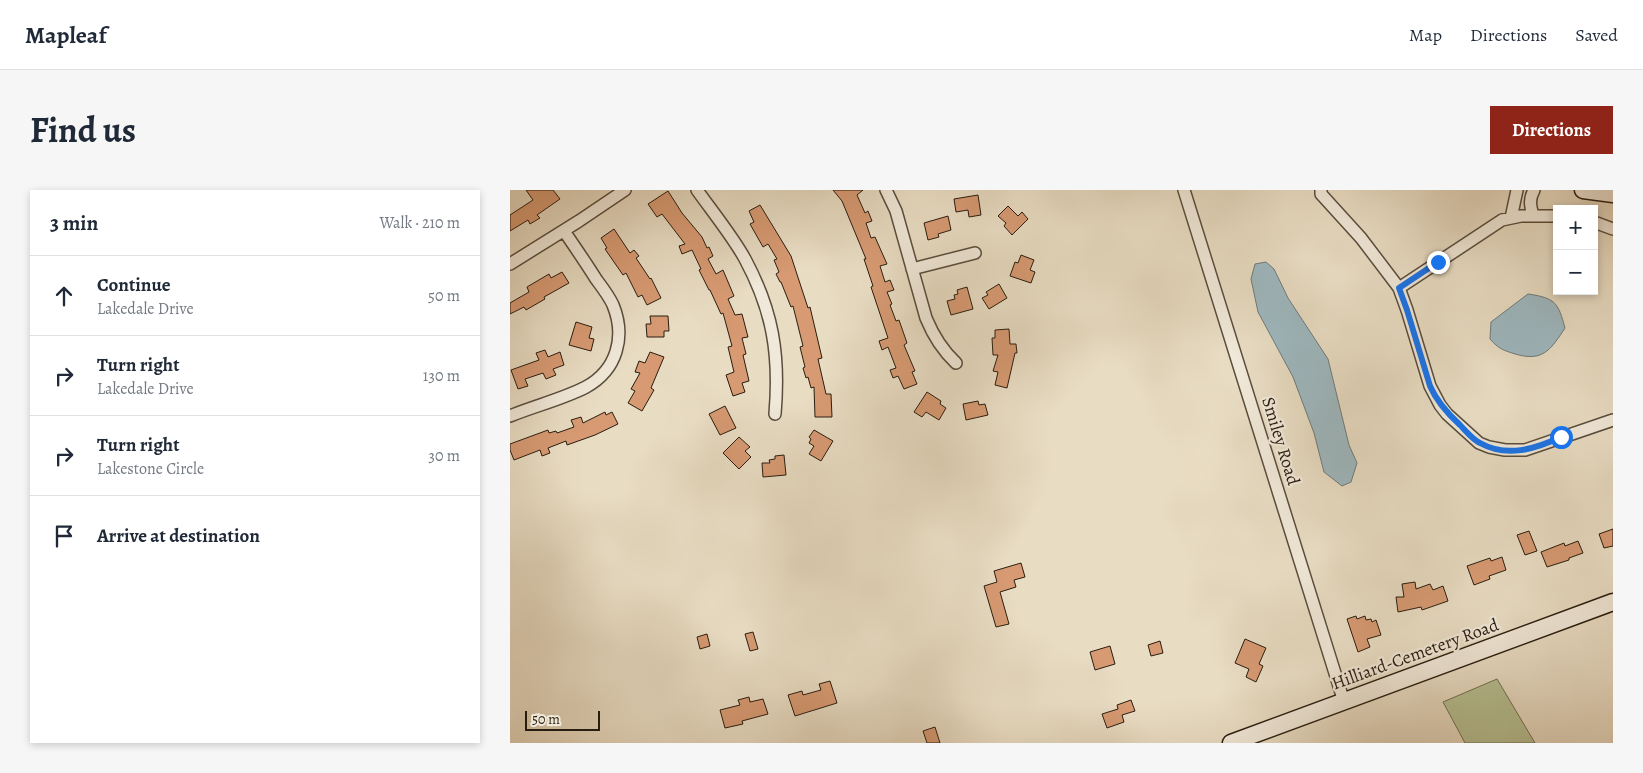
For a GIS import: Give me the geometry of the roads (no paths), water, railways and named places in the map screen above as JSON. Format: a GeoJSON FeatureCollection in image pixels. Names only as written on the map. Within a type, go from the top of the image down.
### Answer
{"type":"FeatureCollection","features":[{"type":"Feature","properties":{"kind":"main road"},"geometry":{"type":"LineString","coordinates":[[1582,190],[1613,194]]}},
{"type":"Feature","properties":{"kind":"main road","name":"Hilliard-Cemetery Road"},"geometry":{"type":"LineString","coordinates":[[1231,743],[1613,602]]}},
{"type":"Feature","properties":{"kind":"street"},"geometry":{"type":"LineString","coordinates":[[510,264],[625,190]]}},
{"type":"Feature","properties":{"kind":"street"},"geometry":{"type":"LineString","coordinates":[[697,190],[745,257],[769,316],[775,339],[777,391],[775,414]]}},
{"type":"Feature","properties":{"kind":"street"},"geometry":{"type":"LineString","coordinates":[[886,190],[896,211],[926,318],[933,334],[956,363]]}},
{"type":"Feature","properties":{"kind":"street","name":"Smiley Road"},"geometry":{"type":"LineString","coordinates":[[1184,190],[1344,702]]}},
{"type":"Feature","properties":{"kind":"street"},"geometry":{"type":"LineString","coordinates":[[1320,190],[1321,194],[1361,238],[1399,288],[1434,397],[1447,414],[1479,443],[1505,450],[1526,450],[1540,447],[1561,437],[1613,420]]}},
{"type":"Feature","properties":{"kind":"street"},"geometry":{"type":"LineString","coordinates":[[1511,218],[1516,190]]}},
{"type":"Feature","properties":{"kind":"street"},"geometry":{"type":"LineString","coordinates":[[1533,215],[1530,204],[1531,195],[1534,190]]}},
{"type":"Feature","properties":{"kind":"street"},"geometry":{"type":"LineString","coordinates":[[1399,288],[1502,220],[1533,215],[1553,216]]}},
{"type":"Feature","properties":{"kind":"street"},"geometry":{"type":"LineString","coordinates":[[1598,223],[1613,229]]}},
{"type":"Feature","properties":{"kind":"street"},"geometry":{"type":"LineString","coordinates":[[510,416],[597,380],[610,366],[617,349],[619,336],[618,319],[612,303],[564,231]]}},
{"type":"Feature","properties":{"kind":"street"},"geometry":{"type":"LineString","coordinates":[[912,269],[975,253]]}},
{"type":"Feature","properties":{"kind":"water"},"geometry":{"type":"Polygon","coordinates":[[[1266,262],[1274,269],[1288,298],[1328,359],[1349,445],[1357,463],[1351,482],[1342,486],[1324,472],[1314,433],[1293,377],[1258,312],[1251,279],[1255,264],[1266,262]]]}},
{"type":"Feature","properties":{"kind":"water"},"geometry":{"type":"Polygon","coordinates":[[[1528,294],[1544,297],[1554,303],[1560,312],[1565,328],[1550,349],[1538,356],[1531,357],[1505,351],[1490,339],[1491,322],[1528,294]]]}}]}
